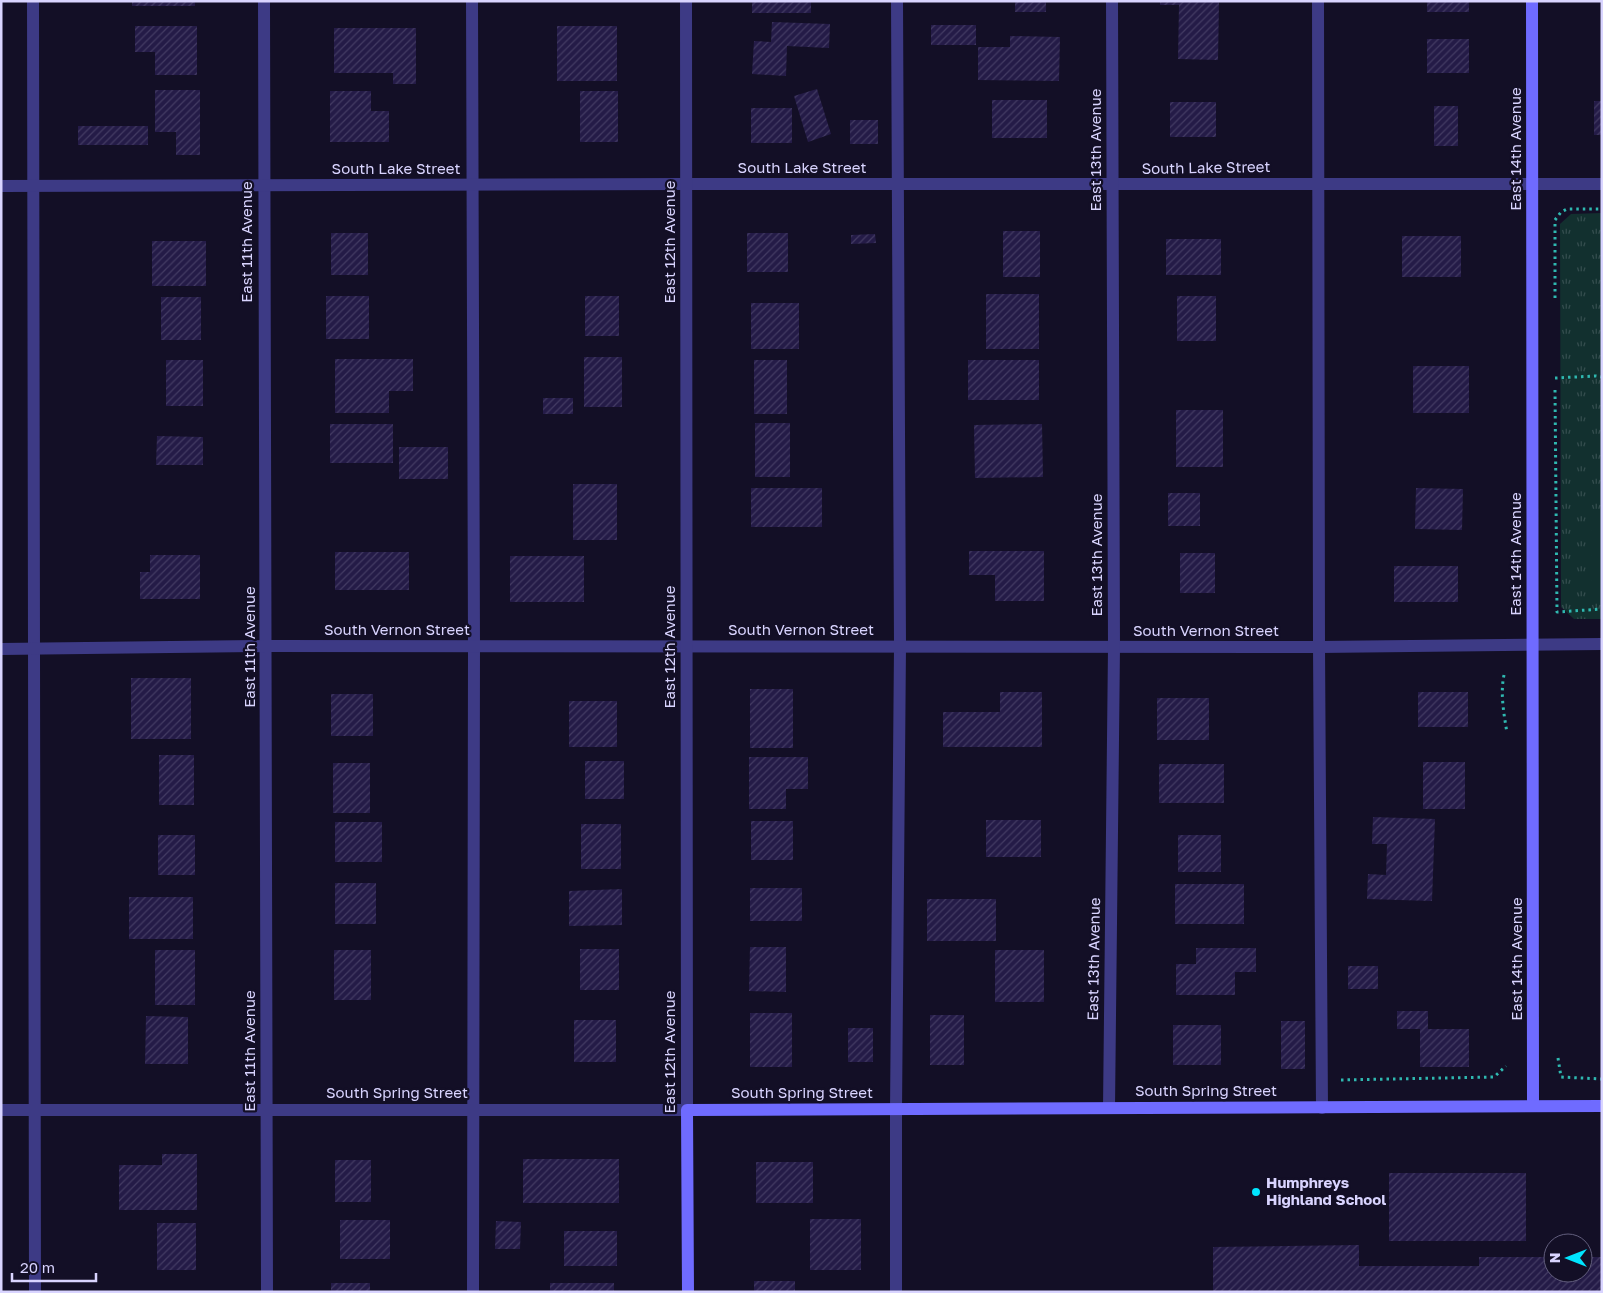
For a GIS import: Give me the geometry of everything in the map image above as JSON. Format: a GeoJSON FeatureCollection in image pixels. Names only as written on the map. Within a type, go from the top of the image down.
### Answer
{"type":"FeatureCollection","features":[{"type":"Feature","properties":{"kind":"street"},"geometry":{"type":"LineString","coordinates":[[33,1],[35,186],[33,649],[34,1292]]}},
{"type":"Feature","properties":{"kind":"street","name":"East 11th Avenue"},"geometry":{"type":"LineString","coordinates":[[264,1],[266,1292]]}},
{"type":"Feature","properties":{"kind":"street"},"geometry":{"type":"LineString","coordinates":[[472,1],[474,646],[473,1292]]}},
{"type":"Feature","properties":{"kind":"street","name":"East 12th Avenue"},"geometry":{"type":"LineString","coordinates":[[686,1],[688,1292]]}},
{"type":"Feature","properties":{"kind":"street"},"geometry":{"type":"LineString","coordinates":[[896,1292],[900,646],[898,1]]}},
{"type":"Feature","properties":{"kind":"street","name":"East 13th Avenue"},"geometry":{"type":"LineString","coordinates":[[1109,1108],[1114,647],[1112,1]]}},
{"type":"Feature","properties":{"kind":"street"},"geometry":{"type":"LineString","coordinates":[[1318,1],[1322,1108]]}},
{"type":"Feature","properties":{"kind":"street","name":"East 14th Avenue"},"geometry":{"type":"LineString","coordinates":[[1532,1],[1533,1106]]}},
{"type":"Feature","properties":{"kind":"street","name":"South Lake Street"},"geometry":{"type":"LineString","coordinates":[[1,186],[1602,184]]}},
{"type":"Feature","properties":{"kind":"street","name":"South Vernon Street"},"geometry":{"type":"LineString","coordinates":[[1,649],[266,646],[1319,647],[1602,644]]}},
{"type":"Feature","properties":{"kind":"street","name":"South Spring Street"},"geometry":{"type":"LineString","coordinates":[[1,1110],[896,1110],[1602,1106]]}},
{"type":"Feature","properties":{"kind":"path"},"geometry":{"type":"LineString","coordinates":[[1555,299],[1555,220],[1561,212],[1568,209],[1602,209]]}},
{"type":"Feature","properties":{"kind":"path"},"geometry":{"type":"LineString","coordinates":[[1602,377],[1555,378],[1555,388],[1557,612],[1602,609]]}},
{"type":"Feature","properties":{"kind":"path"},"geometry":{"type":"LineString","coordinates":[[1504,675],[1502,683],[1503,709],[1507,733]]}},
{"type":"Feature","properties":{"kind":"path"},"geometry":{"type":"LineString","coordinates":[[1558,1058],[1561,1077],[1602,1079]]}},
{"type":"Feature","properties":{"kind":"path"},"geometry":{"type":"LineString","coordinates":[[1322,1080],[1494,1077],[1506,1066]]}},
{"type":"Feature","properties":{"kind":"green space"},"geometry":{"type":"Polygon","coordinates":[[[1602,213],[1602,619],[1574,619],[1561,607],[1560,224],[1571,214],[1602,213]]]}},
{"type":"Feature","properties":{"kind":"green space"},"geometry":{"type":"Polygon","coordinates":[[[1592,510],[1602,510],[1602,587],[1592,587],[1592,510]]]}},
{"type":"Feature","properties":{"kind":"building"},"geometry":{"type":"Polygon","coordinates":[[[132,1],[195,1],[195,6],[132,6],[132,1]]]}},
{"type":"Feature","properties":{"kind":"building"},"geometry":{"type":"Polygon","coordinates":[[[752,1],[811,1],[811,13],[752,13],[752,1]]]}},
{"type":"Feature","properties":{"kind":"building"},"geometry":{"type":"Polygon","coordinates":[[[1015,1],[1046,1],[1046,12],[1015,12],[1015,1]]]}},
{"type":"Feature","properties":{"kind":"building"},"geometry":{"type":"Polygon","coordinates":[[[1160,1],[1219,1],[1218,60],[1178,59],[1179,5],[1160,5],[1160,1]]]}},
{"type":"Feature","properties":{"kind":"building"},"geometry":{"type":"Polygon","coordinates":[[[1427,1],[1469,1],[1469,12],[1427,12],[1427,1]]]}},
{"type":"Feature","properties":{"kind":"building"},"geometry":{"type":"Polygon","coordinates":[[[772,22],[830,24],[829,48],[787,46],[786,76],[752,74],[754,41],[771,42],[772,22]]]}},
{"type":"Feature","properties":{"kind":"building"},"geometry":{"type":"Polygon","coordinates":[[[931,25],[976,25],[976,45],[931,45],[931,25]]]}},
{"type":"Feature","properties":{"kind":"building"},"geometry":{"type":"Polygon","coordinates":[[[135,26],[197,26],[197,75],[155,75],[155,52],[135,52],[135,26]]]}},
{"type":"Feature","properties":{"kind":"building"},"geometry":{"type":"Polygon","coordinates":[[[557,26],[617,26],[617,81],[557,81],[557,26]]]}},
{"type":"Feature","properties":{"kind":"building"},"geometry":{"type":"Polygon","coordinates":[[[334,28],[416,28],[416,84],[393,84],[393,73],[334,73],[334,28]]]}},
{"type":"Feature","properties":{"kind":"building"},"geometry":{"type":"Polygon","coordinates":[[[1010,36],[1060,37],[1059,81],[978,80],[978,47],[1010,47],[1010,36]]]}},
{"type":"Feature","properties":{"kind":"building"},"geometry":{"type":"Polygon","coordinates":[[[1427,39],[1469,39],[1469,73],[1427,73],[1427,39]]]}},
{"type":"Feature","properties":{"kind":"building"},"geometry":{"type":"Polygon","coordinates":[[[817,89],[831,134],[808,142],[794,96],[817,89]]]}},
{"type":"Feature","properties":{"kind":"building"},"geometry":{"type":"Polygon","coordinates":[[[155,90],[200,90],[200,155],[176,155],[176,132],[155,132],[155,90]]]}},
{"type":"Feature","properties":{"kind":"building"},"geometry":{"type":"Polygon","coordinates":[[[330,91],[371,91],[371,111],[389,111],[389,142],[330,142],[330,91]]]}},
{"type":"Feature","properties":{"kind":"building"},"geometry":{"type":"Polygon","coordinates":[[[580,91],[618,91],[618,142],[580,142],[580,91]]]}},
{"type":"Feature","properties":{"kind":"building"},"geometry":{"type":"Polygon","coordinates":[[[992,100],[1047,100],[1047,138],[992,138],[992,100]]]}},
{"type":"Feature","properties":{"kind":"building"},"geometry":{"type":"Polygon","coordinates":[[[1594,101],[1602,101],[1602,135],[1594,135],[1594,101]]]}},
{"type":"Feature","properties":{"kind":"building"},"geometry":{"type":"Polygon","coordinates":[[[1170,102],[1216,102],[1216,137],[1170,137],[1170,102]]]}},
{"type":"Feature","properties":{"kind":"building"},"geometry":{"type":"Polygon","coordinates":[[[1434,106],[1458,106],[1458,146],[1434,146],[1434,106]]]}},
{"type":"Feature","properties":{"kind":"building"},"geometry":{"type":"Polygon","coordinates":[[[751,108],[792,108],[792,143],[751,143],[751,108]]]}},
{"type":"Feature","properties":{"kind":"building"},"geometry":{"type":"Polygon","coordinates":[[[850,120],[878,120],[878,144],[850,144],[850,120]]]}},
{"type":"Feature","properties":{"kind":"building"},"geometry":{"type":"Polygon","coordinates":[[[78,126],[148,126],[148,145],[78,145],[78,126]]]}},
{"type":"Feature","properties":{"kind":"building"},"geometry":{"type":"Polygon","coordinates":[[[1003,231],[1040,231],[1040,277],[1003,277],[1003,231]]]}},
{"type":"Feature","properties":{"kind":"building"},"geometry":{"type":"Polygon","coordinates":[[[331,233],[368,233],[368,275],[331,275],[331,233]]]}},
{"type":"Feature","properties":{"kind":"building"},"geometry":{"type":"Polygon","coordinates":[[[747,233],[788,233],[788,272],[747,272],[747,233]]]}},
{"type":"Feature","properties":{"kind":"building"},"geometry":{"type":"Polygon","coordinates":[[[875,234],[876,243],[851,244],[851,235],[875,234]]]}},
{"type":"Feature","properties":{"kind":"building"},"geometry":{"type":"Polygon","coordinates":[[[1402,236],[1461,236],[1461,277],[1402,277],[1402,236]]]}},
{"type":"Feature","properties":{"kind":"building"},"geometry":{"type":"Polygon","coordinates":[[[1166,239],[1221,239],[1221,275],[1166,275],[1166,239]]]}},
{"type":"Feature","properties":{"kind":"building"},"geometry":{"type":"Polygon","coordinates":[[[152,241],[206,241],[206,286],[152,286],[152,241]]]}},
{"type":"Feature","properties":{"kind":"building"},"geometry":{"type":"Polygon","coordinates":[[[986,294],[1039,294],[1039,349],[986,349],[986,294]]]}},
{"type":"Feature","properties":{"kind":"building"},"geometry":{"type":"Polygon","coordinates":[[[326,296],[369,296],[369,339],[326,339],[326,296]]]}},
{"type":"Feature","properties":{"kind":"building"},"geometry":{"type":"Polygon","coordinates":[[[585,296],[619,296],[619,336],[585,336],[585,296]]]}},
{"type":"Feature","properties":{"kind":"building"},"geometry":{"type":"Polygon","coordinates":[[[1177,296],[1216,296],[1216,341],[1177,341],[1177,296]]]}},
{"type":"Feature","properties":{"kind":"building"},"geometry":{"type":"Polygon","coordinates":[[[161,297],[201,297],[201,340],[161,340],[161,297]]]}},
{"type":"Feature","properties":{"kind":"building"},"geometry":{"type":"Polygon","coordinates":[[[751,303],[799,303],[799,349],[751,349],[751,303]]]}},
{"type":"Feature","properties":{"kind":"building"},"geometry":{"type":"Polygon","coordinates":[[[584,357],[622,357],[622,407],[584,407],[584,357]]]}},
{"type":"Feature","properties":{"kind":"building"},"geometry":{"type":"Polygon","coordinates":[[[335,359],[413,359],[413,391],[389,391],[389,413],[335,413],[335,359]]]}},
{"type":"Feature","properties":{"kind":"building"},"geometry":{"type":"Polygon","coordinates":[[[166,360],[203,360],[203,406],[166,406],[166,360]]]}},
{"type":"Feature","properties":{"kind":"building"},"geometry":{"type":"Polygon","coordinates":[[[754,360],[787,360],[787,414],[754,414],[754,360]]]}},
{"type":"Feature","properties":{"kind":"building"},"geometry":{"type":"Polygon","coordinates":[[[968,360],[1039,360],[1039,400],[968,400],[968,360]]]}},
{"type":"Feature","properties":{"kind":"building"},"geometry":{"type":"Polygon","coordinates":[[[1413,366],[1469,366],[1469,413],[1413,413],[1413,366]]]}},
{"type":"Feature","properties":{"kind":"building"},"geometry":{"type":"Polygon","coordinates":[[[543,398],[573,398],[573,414],[543,414],[543,398]]]}},
{"type":"Feature","properties":{"kind":"building"},"geometry":{"type":"Polygon","coordinates":[[[1176,410],[1223,410],[1223,467],[1176,467],[1176,410]]]}},
{"type":"Feature","properties":{"kind":"building"},"geometry":{"type":"Polygon","coordinates":[[[755,423],[790,423],[790,477],[755,477],[755,423]]]}},
{"type":"Feature","properties":{"kind":"building"},"geometry":{"type":"Polygon","coordinates":[[[330,424],[393,424],[393,463],[330,463],[330,424]]]}},
{"type":"Feature","properties":{"kind":"building"},"geometry":{"type":"Polygon","coordinates":[[[1042,424],[1043,477],[975,478],[974,425],[1042,424]]]}},
{"type":"Feature","properties":{"kind":"building"},"geometry":{"type":"Polygon","coordinates":[[[157,436],[203,437],[203,465],[156,465],[157,436]]]}},
{"type":"Feature","properties":{"kind":"building"},"geometry":{"type":"Polygon","coordinates":[[[399,447],[448,447],[448,479],[399,479],[399,447]]]}},
{"type":"Feature","properties":{"kind":"building"},"geometry":{"type":"Polygon","coordinates":[[[573,484],[617,484],[617,540],[573,540],[573,484]]]}},
{"type":"Feature","properties":{"kind":"building"},"geometry":{"type":"Polygon","coordinates":[[[751,488],[822,488],[822,527],[751,527],[751,488]]]}},
{"type":"Feature","properties":{"kind":"building"},"geometry":{"type":"Polygon","coordinates":[[[1416,488],[1463,489],[1462,530],[1415,529],[1416,488]]]}},
{"type":"Feature","properties":{"kind":"building"},"geometry":{"type":"Polygon","coordinates":[[[1168,493],[1200,493],[1200,526],[1168,526],[1168,493]]]}},
{"type":"Feature","properties":{"kind":"building"},"geometry":{"type":"Polygon","coordinates":[[[969,551],[1044,551],[1044,601],[995,601],[995,575],[969,575],[969,551]]]}},
{"type":"Feature","properties":{"kind":"building"},"geometry":{"type":"Polygon","coordinates":[[[335,552],[409,552],[409,590],[335,590],[335,552]]]}},
{"type":"Feature","properties":{"kind":"building"},"geometry":{"type":"Polygon","coordinates":[[[1180,553],[1215,553],[1215,593],[1180,593],[1180,553]]]}},
{"type":"Feature","properties":{"kind":"building"},"geometry":{"type":"Polygon","coordinates":[[[150,555],[200,555],[200,599],[140,599],[140,572],[150,572],[150,555]]]}},
{"type":"Feature","properties":{"kind":"building"},"geometry":{"type":"Polygon","coordinates":[[[510,556],[584,556],[584,602],[510,602],[510,556]]]}},
{"type":"Feature","properties":{"kind":"building"},"geometry":{"type":"Polygon","coordinates":[[[1394,566],[1458,566],[1458,602],[1394,602],[1394,566]]]}},
{"type":"Feature","properties":{"kind":"building"},"geometry":{"type":"Polygon","coordinates":[[[131,678],[191,678],[191,739],[131,739],[131,678]]]}},
{"type":"Feature","properties":{"kind":"building"},"geometry":{"type":"Polygon","coordinates":[[[750,689],[793,689],[793,748],[750,748],[750,689]]]}},
{"type":"Feature","properties":{"kind":"building"},"geometry":{"type":"Polygon","coordinates":[[[1000,692],[1042,692],[1042,747],[943,747],[943,712],[1000,712],[1000,692]]]}},
{"type":"Feature","properties":{"kind":"building"},"geometry":{"type":"Polygon","coordinates":[[[1418,692],[1468,692],[1468,727],[1418,727],[1418,692]]]}},
{"type":"Feature","properties":{"kind":"building"},"geometry":{"type":"Polygon","coordinates":[[[331,694],[373,694],[373,736],[331,736],[331,694]]]}},
{"type":"Feature","properties":{"kind":"building"},"geometry":{"type":"Polygon","coordinates":[[[1157,698],[1209,698],[1209,740],[1157,740],[1157,698]]]}},
{"type":"Feature","properties":{"kind":"building"},"geometry":{"type":"Polygon","coordinates":[[[569,701],[617,701],[617,747],[569,747],[569,701]]]}},
{"type":"Feature","properties":{"kind":"building"},"geometry":{"type":"Polygon","coordinates":[[[159,755],[194,755],[194,805],[159,805],[159,755]]]}},
{"type":"Feature","properties":{"kind":"building"},"geometry":{"type":"Polygon","coordinates":[[[749,757],[808,757],[808,789],[786,789],[786,809],[749,809],[749,757]]]}},
{"type":"Feature","properties":{"kind":"building"},"geometry":{"type":"Polygon","coordinates":[[[585,761],[624,761],[624,799],[585,799],[585,761]]]}},
{"type":"Feature","properties":{"kind":"building"},"geometry":{"type":"Polygon","coordinates":[[[1423,762],[1465,762],[1465,809],[1423,809],[1423,762]]]}},
{"type":"Feature","properties":{"kind":"building"},"geometry":{"type":"Polygon","coordinates":[[[333,763],[370,763],[370,813],[333,813],[333,763]]]}},
{"type":"Feature","properties":{"kind":"building"},"geometry":{"type":"Polygon","coordinates":[[[1159,764],[1224,764],[1224,803],[1159,803],[1159,764]]]}},
{"type":"Feature","properties":{"kind":"building"},"geometry":{"type":"Polygon","coordinates":[[[1373,817],[1435,819],[1432,901],[1367,899],[1368,874],[1386,875],[1387,844],[1372,844],[1373,817]]]}},
{"type":"Feature","properties":{"kind":"building"},"geometry":{"type":"Polygon","coordinates":[[[986,820],[1041,820],[1041,857],[986,857],[986,820]]]}},
{"type":"Feature","properties":{"kind":"building"},"geometry":{"type":"Polygon","coordinates":[[[751,821],[793,821],[793,860],[751,860],[751,821]]]}},
{"type":"Feature","properties":{"kind":"building"},"geometry":{"type":"Polygon","coordinates":[[[335,822],[382,822],[382,862],[335,862],[335,822]]]}},
{"type":"Feature","properties":{"kind":"building"},"geometry":{"type":"Polygon","coordinates":[[[581,824],[621,824],[621,869],[581,869],[581,824]]]}},
{"type":"Feature","properties":{"kind":"building"},"geometry":{"type":"Polygon","coordinates":[[[158,835],[195,835],[195,875],[158,875],[158,835]]]}},
{"type":"Feature","properties":{"kind":"building"},"geometry":{"type":"Polygon","coordinates":[[[1178,835],[1221,835],[1221,872],[1178,872],[1178,835]]]}},
{"type":"Feature","properties":{"kind":"building"},"geometry":{"type":"Polygon","coordinates":[[[335,883],[376,883],[376,924],[335,924],[335,883]]]}},
{"type":"Feature","properties":{"kind":"building"},"geometry":{"type":"Polygon","coordinates":[[[1175,884],[1244,884],[1244,924],[1175,924],[1175,884]]]}},
{"type":"Feature","properties":{"kind":"building"},"geometry":{"type":"Polygon","coordinates":[[[750,888],[802,888],[802,921],[750,921],[750,888]]]}},
{"type":"Feature","properties":{"kind":"building"},"geometry":{"type":"Polygon","coordinates":[[[622,889],[622,925],[569,926],[569,891],[622,889]]]}},
{"type":"Feature","properties":{"kind":"building"},"geometry":{"type":"Polygon","coordinates":[[[129,897],[193,897],[193,939],[129,939],[129,897]]]}},
{"type":"Feature","properties":{"kind":"building"},"geometry":{"type":"Polygon","coordinates":[[[927,899],[996,899],[996,941],[927,941],[927,899]]]}},
{"type":"Feature","properties":{"kind":"building"},"geometry":{"type":"Polygon","coordinates":[[[750,947],[786,947],[786,992],[749,991],[750,947]]]}},
{"type":"Feature","properties":{"kind":"building"},"geometry":{"type":"Polygon","coordinates":[[[1196,948],[1256,948],[1256,972],[1235,972],[1235,995],[1176,995],[1176,964],[1196,964],[1196,948]]]}},
{"type":"Feature","properties":{"kind":"building"},"geometry":{"type":"Polygon","coordinates":[[[580,949],[619,949],[619,990],[580,990],[580,949]]]}},
{"type":"Feature","properties":{"kind":"building"},"geometry":{"type":"Polygon","coordinates":[[[155,950],[195,950],[195,1005],[155,1005],[155,950]]]}},
{"type":"Feature","properties":{"kind":"building"},"geometry":{"type":"Polygon","coordinates":[[[334,950],[371,950],[371,1000],[334,1000],[334,950]]]}},
{"type":"Feature","properties":{"kind":"building"},"geometry":{"type":"Polygon","coordinates":[[[995,950],[1044,950],[1044,1002],[995,1002],[995,950]]]}},
{"type":"Feature","properties":{"kind":"building"},"geometry":{"type":"Polygon","coordinates":[[[1348,966],[1378,966],[1378,989],[1348,989],[1348,966]]]}},
{"type":"Feature","properties":{"kind":"building"},"geometry":{"type":"Polygon","coordinates":[[[1397,1011],[1428,1011],[1428,1029],[1469,1029],[1469,1067],[1420,1067],[1420,1029],[1397,1029],[1397,1011]]]}},
{"type":"Feature","properties":{"kind":"building"},"geometry":{"type":"Polygon","coordinates":[[[750,1013],[792,1013],[792,1067],[750,1067],[750,1013]]]}},
{"type":"Feature","properties":{"kind":"building"},"geometry":{"type":"Polygon","coordinates":[[[930,1015],[964,1015],[964,1065],[930,1065],[930,1015]]]}},
{"type":"Feature","properties":{"kind":"building"},"geometry":{"type":"Polygon","coordinates":[[[146,1016],[188,1017],[188,1064],[145,1064],[146,1016]]]}},
{"type":"Feature","properties":{"kind":"building"},"geometry":{"type":"Polygon","coordinates":[[[574,1020],[616,1020],[616,1062],[574,1062],[574,1020]]]}},
{"type":"Feature","properties":{"kind":"building"},"geometry":{"type":"Polygon","coordinates":[[[1281,1021],[1305,1021],[1305,1069],[1281,1069],[1281,1021]]]}},
{"type":"Feature","properties":{"kind":"building"},"geometry":{"type":"Polygon","coordinates":[[[1173,1025],[1221,1025],[1221,1065],[1173,1065],[1173,1025]]]}},
{"type":"Feature","properties":{"kind":"building"},"geometry":{"type":"Polygon","coordinates":[[[848,1028],[873,1028],[873,1062],[848,1062],[848,1028]]]}},
{"type":"Feature","properties":{"kind":"building"},"geometry":{"type":"Polygon","coordinates":[[[162,1154],[197,1154],[197,1210],[119,1210],[119,1165],[162,1165],[162,1154]]]}},
{"type":"Feature","properties":{"kind":"building"},"geometry":{"type":"Polygon","coordinates":[[[523,1159],[619,1159],[619,1203],[523,1203],[523,1159]]]}},
{"type":"Feature","properties":{"kind":"building"},"geometry":{"type":"Polygon","coordinates":[[[335,1160],[371,1160],[371,1202],[335,1202],[335,1160]]]}},
{"type":"Feature","properties":{"kind":"building"},"geometry":{"type":"Polygon","coordinates":[[[756,1162],[813,1162],[813,1203],[756,1203],[756,1162]]]}},
{"type":"Feature","properties":{"kind":"building"},"geometry":{"type":"Polygon","coordinates":[[[1389,1173],[1526,1173],[1526,1241],[1389,1241],[1389,1173]]]}},
{"type":"Feature","properties":{"kind":"building"},"geometry":{"type":"Polygon","coordinates":[[[810,1219],[861,1219],[861,1270],[810,1270],[810,1219]]]}},
{"type":"Feature","properties":{"kind":"building"},"geometry":{"type":"Polygon","coordinates":[[[340,1220],[390,1220],[390,1259],[340,1259],[340,1220]]]}},
{"type":"Feature","properties":{"kind":"building"},"geometry":{"type":"Polygon","coordinates":[[[496,1221],[521,1222],[520,1249],[495,1249],[496,1221]]]}},
{"type":"Feature","properties":{"kind":"building"},"geometry":{"type":"Polygon","coordinates":[[[157,1223],[196,1223],[196,1270],[157,1270],[157,1223]]]}},
{"type":"Feature","properties":{"kind":"building"},"geometry":{"type":"Polygon","coordinates":[[[564,1231],[617,1231],[617,1266],[564,1266],[564,1231]]]}},
{"type":"Feature","properties":{"kind":"building"},"geometry":{"type":"Polygon","coordinates":[[[1359,1245],[1359,1266],[1479,1266],[1479,1257],[1543,1257],[1543,1283],[1593,1283],[1593,1257],[1602,1257],[1602,1292],[1213,1292],[1213,1247],[1359,1245]]]}},
{"type":"Feature","properties":{"kind":"building"},"geometry":{"type":"Polygon","coordinates":[[[754,1281],[795,1281],[795,1292],[754,1292],[754,1281]]]}},
{"type":"Feature","properties":{"kind":"building"},"geometry":{"type":"Polygon","coordinates":[[[331,1283],[370,1283],[370,1292],[331,1292],[331,1283]]]}},
{"type":"Feature","properties":{"kind":"building"},"geometry":{"type":"Polygon","coordinates":[[[550,1283],[614,1283],[614,1292],[550,1292],[550,1283]]]}},
{"type":"Feature","properties":{"kind":"place","name":"Humphreys Highland School"},"geometry":{"type":"Point","coordinates":[1256,1192]}}]}
